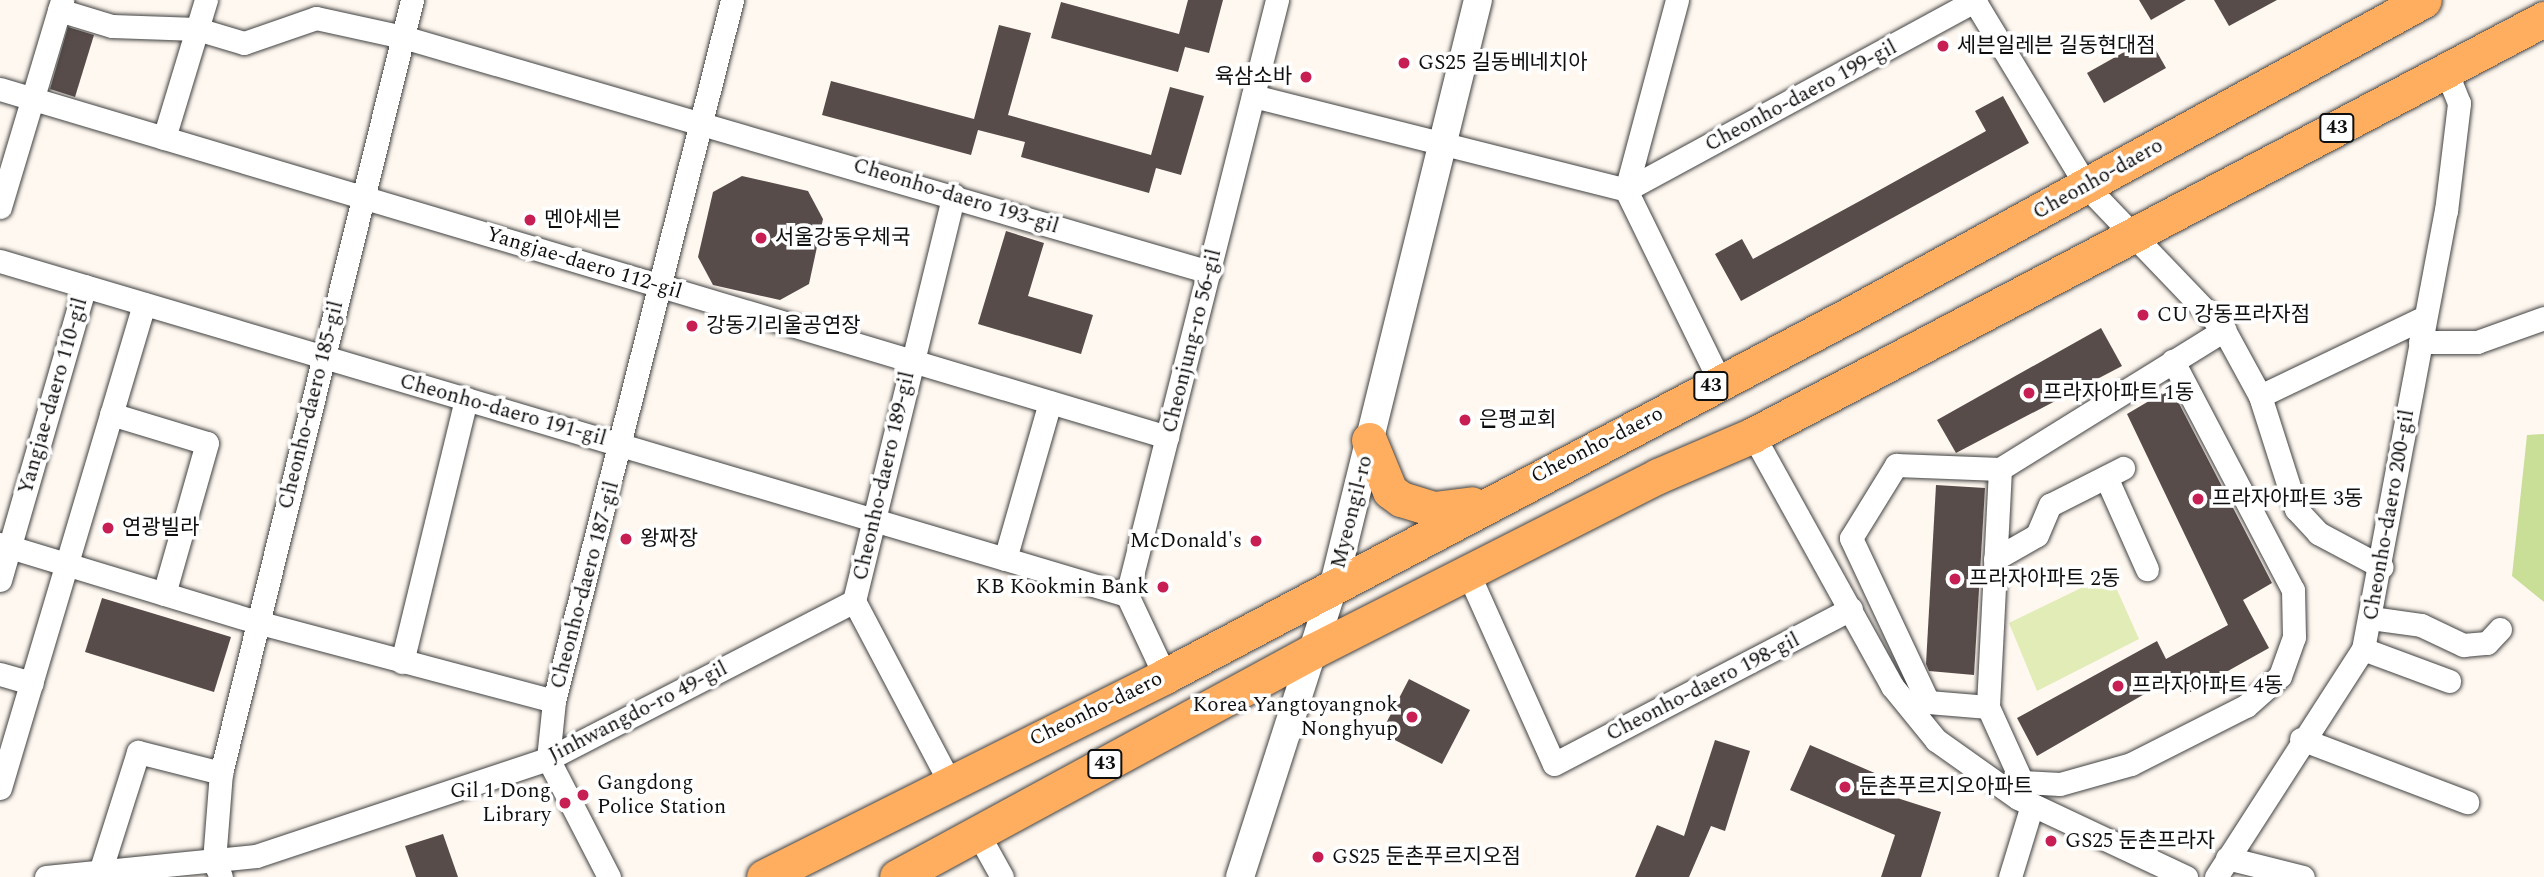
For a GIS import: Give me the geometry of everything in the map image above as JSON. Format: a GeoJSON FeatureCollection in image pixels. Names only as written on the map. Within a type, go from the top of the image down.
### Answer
{"type":"FeatureCollection","features":[{"type":"Feature","properties":{"kind":"main road","name":"Cheonho-daero"},"geometry":{"type":"LineString","coordinates":[[764,877],[949,781],[1165,676],[1486,502],[1720,382],[2087,187],[2424,0]]}},
{"type":"Feature","properties":{"kind":"main road","name":"43"},"geometry":{"type":"LineString","coordinates":[[897,877],[1313,651],[1753,435],[2544,19]]}},
{"type":"Feature","properties":{"kind":"main road"},"geometry":{"type":"LineString","coordinates":[[1369,440],[1390,491],[1401,499],[1434,509],[1486,502]]}},
{"type":"Feature","properties":{"kind":"street"},"geometry":{"type":"LineString","coordinates":[[164,138],[206,0]]}},
{"type":"Feature","properties":{"kind":"street","name":"Cheonho-daero 185-gil"},"geometry":{"type":"LineString","coordinates":[[218,869],[220,773],[412,0]]}},
{"type":"Feature","properties":{"kind":"street","name":"Cheonho-daero 187-gil"},"geometry":{"type":"LineString","coordinates":[[548,759],[554,701],[623,445],[732,0]]}},
{"type":"Feature","properties":{"kind":"street","name":"Cheonjung-ro 56-gil"},"geometry":{"type":"LineString","coordinates":[[1127,595],[1277,0]]}},
{"type":"Feature","properties":{"kind":"street","name":"Myeongil-ro"},"geometry":{"type":"LineString","coordinates":[[1240,877],[1334,584],[1478,0]]}},
{"type":"Feature","properties":{"kind":"street"},"geometry":{"type":"LineString","coordinates":[[1677,0],[1626,190],[1720,382]]}},
{"type":"Feature","properties":{"kind":"street","name":"Cheonho-daero 199-gil"},"geometry":{"type":"LineString","coordinates":[[1626,190],[1973,1],[2087,187],[2130,236]]}},
{"type":"Feature","properties":{"kind":"street"},"geometry":{"type":"LineString","coordinates":[[0,207],[61,5],[112,26],[197,29],[244,43],[316,18],[403,37],[702,120]]}},
{"type":"Feature","properties":{"kind":"street","name":"Cheonho-daero 200-gil"},"geometry":{"type":"LineString","coordinates":[[2302,877],[2221,868],[2301,739],[2363,649],[2382,567],[2459,103],[2446,71]]}},
{"type":"Feature","properties":{"kind":"street","name":"Yangjae-daero 112-gil"},"geometry":{"type":"LineString","coordinates":[[0,89],[1167,437]]}},
{"type":"Feature","properties":{"kind":"street"},"geometry":{"type":"LineString","coordinates":[[1253,96],[1626,190]]}},
{"type":"Feature","properties":{"kind":"street","name":"Cheonho-daero 193-gil"},"geometry":{"type":"LineString","coordinates":[[702,120],[1209,272]]}},
{"type":"Feature","properties":{"kind":"street","name":"Cheonho-daero 189-gil"},"geometry":{"type":"LineString","coordinates":[[949,781],[854,601],[954,195]]}},
{"type":"Feature","properties":{"kind":"street"},"geometry":{"type":"LineString","coordinates":[[2130,236],[2224,330],[2260,396],[2296,509],[2318,533],[2382,567]]}},
{"type":"Feature","properties":{"kind":"street","name":"Cheonho-daero 191-gil"},"geometry":{"type":"LineString","coordinates":[[0,261],[1127,595]]}},
{"type":"Feature","properties":{"kind":"street","name":"Yangjae-daero 110-gil"},"geometry":{"type":"LineString","coordinates":[[0,580],[5,545],[85,286]]}},
{"type":"Feature","properties":{"kind":"street"},"geometry":{"type":"LineString","coordinates":[[0,788],[144,304]]}},
{"type":"Feature","properties":{"kind":"street"},"geometry":{"type":"LineString","coordinates":[[2260,396],[2423,318]]}},
{"type":"Feature","properties":{"kind":"street"},"geometry":{"type":"LineString","coordinates":[[2420,342],[2477,342],[2544,318]]}},
{"type":"Feature","properties":{"kind":"street"},"geometry":{"type":"LineString","coordinates":[[1988,708],[1928,702],[1851,538],[1896,465],[2000,468],[2224,330]]}},
{"type":"Feature","properties":{"kind":"street"},"geometry":{"type":"LineString","coordinates":[[2000,468],[1988,708],[2022,782],[2060,784],[2131,764],[2246,706],[2280,676],[2294,637],[2293,590],[2173,361]]}},
{"type":"Feature","properties":{"kind":"street"},"geometry":{"type":"LineString","coordinates":[[402,662],[466,399]]}},
{"type":"Feature","properties":{"kind":"street"},"geometry":{"type":"LineString","coordinates":[[1005,559],[1050,402]]}},
{"type":"Feature","properties":{"kind":"street"},"geometry":{"type":"LineString","coordinates":[[111,414],[207,443],[164,594]]}},
{"type":"Feature","properties":{"kind":"street"},"geometry":{"type":"LineString","coordinates":[[1753,435],[1892,686],[1936,740],[2032,805],[2186,877]]}},
{"type":"Feature","properties":{"kind":"street"},"geometry":{"type":"LineString","coordinates":[[1996,559],[2037,535],[2050,505],[2115,472],[2147,569]]}},
{"type":"Feature","properties":{"kind":"street"},"geometry":{"type":"LineString","coordinates":[[5,545],[257,622],[554,701]]}},
{"type":"Feature","properties":{"kind":"street","name":"Cheonho-daero 198-gil"},"geometry":{"type":"LineString","coordinates":[[1468,573],[1554,764],[1851,609]]}},
{"type":"Feature","properties":{"kind":"street"},"geometry":{"type":"LineString","coordinates":[[1127,595],[1165,676]]}},
{"type":"Feature","properties":{"kind":"street","name":"Jinhwangdo-ro 49-gil"},"geometry":{"type":"LineString","coordinates":[[46,877],[100,872],[218,869],[548,759],[854,601]]}},
{"type":"Feature","properties":{"kind":"street"},"geometry":{"type":"LineString","coordinates":[[2371,618],[2421,625],[2463,645],[2487,643],[2500,629]]}},
{"type":"Feature","properties":{"kind":"street"},"geometry":{"type":"LineString","coordinates":[[2363,649],[2449,681]]}},
{"type":"Feature","properties":{"kind":"street"},"geometry":{"type":"LineString","coordinates":[[0,674],[32,683]]}},
{"type":"Feature","properties":{"kind":"street"},"geometry":{"type":"LineString","coordinates":[[2301,739],[2468,802]]}},
{"type":"Feature","properties":{"kind":"street"},"geometry":{"type":"LineString","coordinates":[[100,872],[138,752],[220,773]]}},
{"type":"Feature","properties":{"kind":"street"},"geometry":{"type":"LineString","coordinates":[[548,759],[609,877]]}},
{"type":"Feature","properties":{"kind":"street"},"geometry":{"type":"LineString","coordinates":[[2010,877],[2032,805]]}},
{"type":"Feature","properties":{"kind":"street"},"geometry":{"type":"LineString","coordinates":[[977,832],[1002,877]]}},
{"type":"Feature","properties":{"kind":"green space"},"geometry":{"type":"Polygon","coordinates":[[[2544,434],[2544,602],[2512,576],[2527,435],[2544,434]]]}},
{"type":"Feature","properties":{"kind":"green space"},"geometry":{"type":"Polygon","coordinates":[[[2110,574],[2139,639],[2037,691],[2009,623],[2110,574]]]}},
{"type":"Feature","properties":{"kind":"building"},"geometry":{"type":"Polygon","coordinates":[[[1188,0],[1223,0],[1209,53],[1185,47],[1178,72],[1051,38],[1061,2],[1179,34],[1188,0]]]}},
{"type":"Feature","properties":{"kind":"building"},"geometry":{"type":"Polygon","coordinates":[[[2139,0],[2186,0],[2151,20],[2139,0]]]}},
{"type":"Feature","properties":{"kind":"building"},"geometry":{"type":"Polygon","coordinates":[[[2214,0],[2277,0],[2229,26],[2214,0]]]}},
{"type":"Feature","properties":{"kind":"building"},"geometry":{"type":"Polygon","coordinates":[[[999,25],[1031,33],[1008,115],[1151,155],[1170,87],[1204,96],[1181,175],[1156,168],[1149,193],[1021,157],[1025,142],[978,130],[971,155],[822,115],[831,81],[974,119],[999,25]]]}},
{"type":"Feature","properties":{"kind":"building"},"geometry":{"type":"Polygon","coordinates":[[[68,27],[94,35],[75,97],[50,89],[68,27]]]}},
{"type":"Feature","properties":{"kind":"building"},"geometry":{"type":"Polygon","coordinates":[[[2149,38],[2166,68],[2104,103],[2087,73],[2149,38]]]}},
{"type":"Feature","properties":{"kind":"building"},"geometry":{"type":"Polygon","coordinates":[[[2003,96],[2029,143],[1741,301],[1715,254],[1742,239],[1753,259],[1858,202],[1986,131],[1975,111],[2003,96]]]}},
{"type":"Feature","properties":{"kind":"building","name":"서울강동우체국"},"geometry":{"type":"Polygon","coordinates":[[[742,176],[808,191],[823,219],[809,284],[780,300],[713,285],[698,257],[713,192],[742,176]]]}},
{"type":"Feature","properties":{"kind":"building"},"geometry":{"type":"Polygon","coordinates":[[[1006,231],[1044,243],[1028,296],[1093,315],[1081,354],[978,324],[1006,231]]]}},
{"type":"Feature","properties":{"kind":"building","name":"프라자아파트 1동"},"geometry":{"type":"Polygon","coordinates":[[[2101,328],[2122,366],[1956,453],[1937,420],[2101,328]]]}},
{"type":"Feature","properties":{"kind":"building"},"geometry":{"type":"Polygon","coordinates":[[[2171,388],[2272,583],[2243,600],[2269,648],[2185,695],[2174,677],[2037,756],[2017,718],[2157,641],[2166,659],[2228,625],[2127,414],[2171,388]]]}},
{"type":"Feature","properties":{"kind":"building","name":"프라자아파트 2동"},"geometry":{"type":"Polygon","coordinates":[[[1936,485],[1985,488],[1974,675],[1929,671],[1926,664],[1936,485]]]}},
{"type":"Feature","properties":{"kind":"building"},"geometry":{"type":"Polygon","coordinates":[[[102,598],[231,637],[214,692],[85,652],[102,598]]]}},
{"type":"Feature","properties":{"kind":"building"},"geometry":{"type":"Polygon","coordinates":[[[1409,679],[1470,710],[1442,764],[1381,733],[1409,679]]]}},
{"type":"Feature","properties":{"kind":"building"},"geometry":{"type":"Polygon","coordinates":[[[1715,740],[1750,751],[1725,831],[1711,826],[1689,877],[1635,877],[1657,825],[1684,836],[1715,740]]]}},
{"type":"Feature","properties":{"kind":"building"},"geometry":{"type":"Polygon","coordinates":[[[1810,745],[1900,784],[1894,797],[1941,812],[1921,877],[1881,877],[1895,835],[1790,790],[1810,745]]]}},
{"type":"Feature","properties":{"kind":"building"},"geometry":{"type":"Polygon","coordinates":[[[443,834],[458,877],[416,877],[405,846],[443,834]]]}},
{"type":"Feature","properties":{"kind":"place","name":"세븐일레븐 길동현대점"},"geometry":{"type":"Point","coordinates":[1943,46]}},
{"type":"Feature","properties":{"kind":"place","name":"GS25 길동베네치아"},"geometry":{"type":"Point","coordinates":[1404,63]}},
{"type":"Feature","properties":{"kind":"place","name":"육삼소바"},"geometry":{"type":"Point","coordinates":[1306,77]}},
{"type":"Feature","properties":{"kind":"place","name":"멘야세븐"},"geometry":{"type":"Point","coordinates":[530,220]}},
{"type":"Feature","properties":{"kind":"place","name":"서울강동우체국"},"geometry":{"type":"Point","coordinates":[761,238]}},
{"type":"Feature","properties":{"kind":"place","name":"CU 강동프라자점"},"geometry":{"type":"Point","coordinates":[2143,315]}},
{"type":"Feature","properties":{"kind":"place","name":"강동기리울공연장"},"geometry":{"type":"Point","coordinates":[692,326]}},
{"type":"Feature","properties":{"kind":"place","name":"프라자아파트 1동"},"geometry":{"type":"Point","coordinates":[2029,393]}},
{"type":"Feature","properties":{"kind":"place","name":"은평교회"},"geometry":{"type":"Point","coordinates":[1465,420]}},
{"type":"Feature","properties":{"kind":"place","name":"프라자아파트 3동"},"geometry":{"type":"Point","coordinates":[2198,499]}},
{"type":"Feature","properties":{"kind":"place","name":"연광빌라"},"geometry":{"type":"Point","coordinates":[108,528]}},
{"type":"Feature","properties":{"kind":"place","name":"왕짜장"},"geometry":{"type":"Point","coordinates":[626,539]}},
{"type":"Feature","properties":{"kind":"place","name":"McDonald's"},"geometry":{"type":"Point","coordinates":[1256,541]}},
{"type":"Feature","properties":{"kind":"place","name":"프라자아파트 2동"},"geometry":{"type":"Point","coordinates":[1955,579]}},
{"type":"Feature","properties":{"kind":"place","name":"KB Kookmin Bank"},"geometry":{"type":"Point","coordinates":[1163,587]}},
{"type":"Feature","properties":{"kind":"place","name":"프라자아파트 4동"},"geometry":{"type":"Point","coordinates":[2118,686]}},
{"type":"Feature","properties":{"kind":"place","name":"Korea Yangtoyangnok Nonghyup"},"geometry":{"type":"Point","coordinates":[1412,717]}},
{"type":"Feature","properties":{"kind":"place","name":"둔촌푸르지오아파트"},"geometry":{"type":"Point","coordinates":[1845,787]}},
{"type":"Feature","properties":{"kind":"place","name":"Gangdong Police Station"},"geometry":{"type":"Point","coordinates":[583,795]}},
{"type":"Feature","properties":{"kind":"place","name":"Gil 1 Dong Library"},"geometry":{"type":"Point","coordinates":[565,803]}},
{"type":"Feature","properties":{"kind":"place","name":"GS25 둔촌프라자"},"geometry":{"type":"Point","coordinates":[2051,841]}},
{"type":"Feature","properties":{"kind":"place","name":"GS25 둔촌푸르지오점"},"geometry":{"type":"Point","coordinates":[1318,857]}}]}
